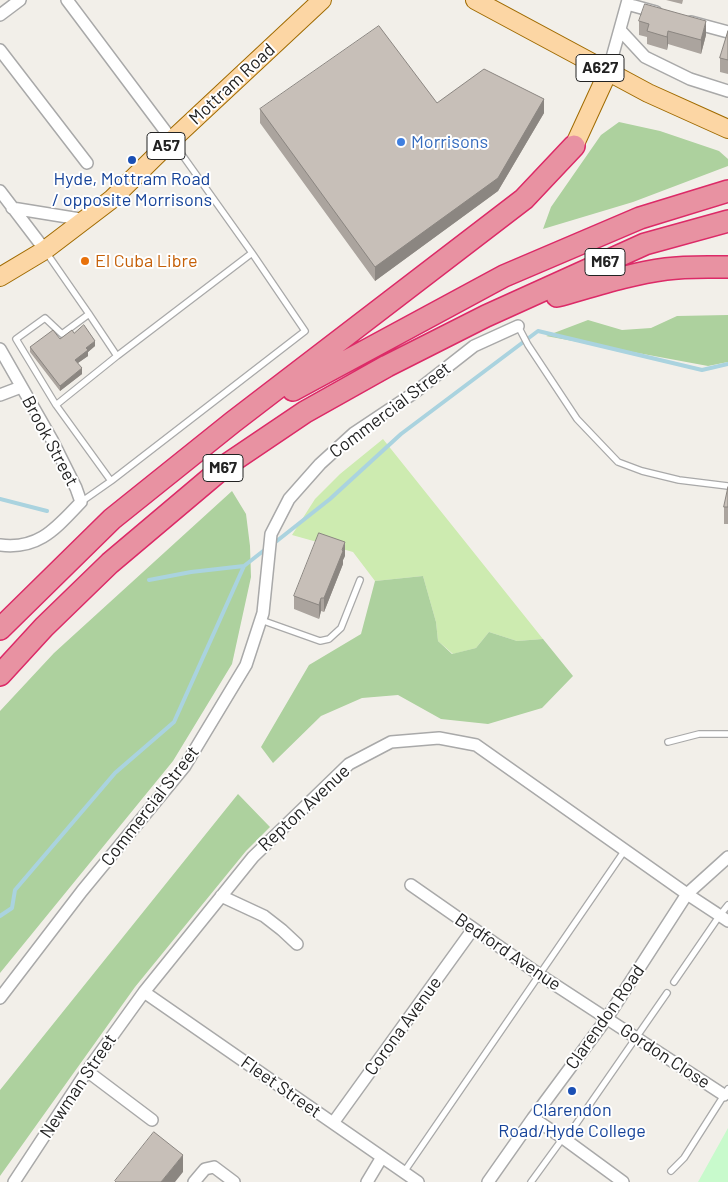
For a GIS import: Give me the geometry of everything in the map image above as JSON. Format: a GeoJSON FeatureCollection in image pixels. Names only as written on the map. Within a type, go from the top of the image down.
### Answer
{"type":"FeatureCollection","features":[{"type":"Feature","properties":{"kind":"highway","name":"M67"},"geometry":{"type":"LineString","coordinates":[[0,629],[112,519],[233,422],[524,199],[574,146]]}},
{"type":"Feature","properties":{"kind":"highway","name":"M67"},"geometry":{"type":"LineString","coordinates":[[233,422],[504,276],[640,218],[728,191]]}},
{"type":"Feature","properties":{"kind":"highway","name":"M67"},"geometry":{"type":"LineString","coordinates":[[0,675],[44,627],[110,563],[225,466],[313,408],[387,366],[486,316],[646,244],[728,221]]}},
{"type":"Feature","properties":{"kind":"highway","name":"M67"},"geometry":{"type":"LineString","coordinates":[[486,316],[636,274],[691,266],[728,267]]}},
{"type":"Feature","properties":{"kind":"main road","name":"Mottram Road"},"geometry":{"type":"LineString","coordinates":[[0,277],[45,250],[112,199],[172,140],[322,0]]}},
{"type":"Feature","properties":{"kind":"main road","name":"A627"},"geometry":{"type":"LineString","coordinates":[[475,0],[648,93],[728,129]]}},
{"type":"Feature","properties":{"kind":"main road","name":"A627"},"geometry":{"type":"LineString","coordinates":[[574,146],[608,72]]}},
{"type":"Feature","properties":{"kind":"street"},"geometry":{"type":"LineString","coordinates":[[0,15],[20,0]]}},
{"type":"Feature","properties":{"kind":"street"},"geometry":{"type":"LineString","coordinates":[[67,0],[172,140]]}},
{"type":"Feature","properties":{"kind":"street"},"geometry":{"type":"LineString","coordinates":[[608,72],[627,2],[664,14]]}},
{"type":"Feature","properties":{"kind":"street"},"geometry":{"type":"LineString","coordinates":[[682,19],[728,32]]}},
{"type":"Feature","properties":{"kind":"street"},"geometry":{"type":"LineString","coordinates":[[620,30],[645,57],[690,79],[728,91]]}},
{"type":"Feature","properties":{"kind":"street"},"geometry":{"type":"LineString","coordinates":[[0,50],[87,163]]}},
{"type":"Feature","properties":{"kind":"street"},"geometry":{"type":"LineString","coordinates":[[0,191],[45,250]]}},
{"type":"Feature","properties":{"kind":"street"},"geometry":{"type":"LineString","coordinates":[[12,208],[86,220]]}},
{"type":"Feature","properties":{"kind":"street","name":"Commercial Street"},"geometry":{"type":"LineString","coordinates":[[0,998],[82,890],[185,766],[246,665],[263,613],[271,534],[289,500],[320,464],[354,434],[414,393],[474,346],[518,326]]}},
{"type":"Feature","properties":{"kind":"street","name":"Brook Street"},"geometry":{"type":"LineString","coordinates":[[0,349],[56,448],[76,488],[80,502],[46,536],[35,542],[23,545],[0,545]]}},
{"type":"Feature","properties":{"kind":"street"},"geometry":{"type":"LineString","coordinates":[[0,395],[21,387]]}},
{"type":"Feature","properties":{"kind":"street","name":"Repton Avenue"},"geometry":{"type":"LineString","coordinates":[[144,992],[253,857],[349,764],[391,742],[439,738],[476,745],[724,918]]}},
{"type":"Feature","properties":{"kind":"street","name":"Clarendon Road"},"geometry":{"type":"LineString","coordinates":[[488,1182],[607,1018],[687,894],[728,857]]}},
{"type":"Feature","properties":{"kind":"street","name":"Bedford Avenue"},"geometry":{"type":"LineString","coordinates":[[411,885],[540,975],[607,1018]]}},
{"type":"Feature","properties":{"kind":"street"},"geometry":{"type":"LineString","coordinates":[[221,896],[264,916],[297,944]]}},
{"type":"Feature","properties":{"kind":"street","name":"Corona Avenue"},"geometry":{"type":"LineString","coordinates":[[333,1123],[473,928]]}},
{"type":"Feature","properties":{"kind":"street","name":"Newman Street"},"geometry":{"type":"LineString","coordinates":[[14,1182],[87,1071],[144,992]]}},
{"type":"Feature","properties":{"kind":"street","name":"Fleet Street"},"geometry":{"type":"LineString","coordinates":[[144,992],[418,1182]]}},
{"type":"Feature","properties":{"kind":"street","name":"Gordon Close"},"geometry":{"type":"LineString","coordinates":[[607,1018],[726,1092]]}},
{"type":"Feature","properties":{"kind":"street"},"geometry":{"type":"LineString","coordinates":[[87,1071],[152,1120]]}},
{"type":"Feature","properties":{"kind":"street"},"geometry":{"type":"LineString","coordinates":[[533,1118],[623,1182]]}},
{"type":"Feature","properties":{"kind":"street"},"geometry":{"type":"LineString","coordinates":[[367,1182],[382,1157]]}},
{"type":"Feature","properties":{"kind":"street"},"geometry":{"type":"LineString","coordinates":[[194,1182],[205,1169],[214,1167],[234,1182]]}},
{"type":"Feature","properties":{"kind":"lane"},"geometry":{"type":"LineString","coordinates":[[80,502],[111,481],[305,331],[236,229],[172,140]]}},
{"type":"Feature","properties":{"kind":"lane"},"geometry":{"type":"LineString","coordinates":[[45,250],[117,356]]}},
{"type":"Feature","properties":{"kind":"lane"},"geometry":{"type":"LineString","coordinates":[[56,405],[252,253]]}},
{"type":"Feature","properties":{"kind":"lane"},"geometry":{"type":"LineString","coordinates":[[89,314],[62,334],[45,318],[16,339],[56,405],[111,481]]}},
{"type":"Feature","properties":{"kind":"lane"},"geometry":{"type":"LineString","coordinates":[[518,326],[528,346],[577,419],[618,462],[642,472],[679,480],[728,486]]}},
{"type":"Feature","properties":{"kind":"lane"},"geometry":{"type":"LineString","coordinates":[[261,620],[320,641],[329,639],[341,628],[360,580]]}},
{"type":"Feature","properties":{"kind":"lane"},"geometry":{"type":"LineString","coordinates":[[668,742],[699,734],[728,734]]}},
{"type":"Feature","properties":{"kind":"lane"},"geometry":{"type":"LineString","coordinates":[[404,1172],[625,850]]}},
{"type":"Feature","properties":{"kind":"lane"},"geometry":{"type":"LineString","coordinates":[[674,982],[724,918],[728,905]]}},
{"type":"Feature","properties":{"kind":"lane"},"geometry":{"type":"LineString","coordinates":[[531,1182],[564,1139],[667,993]]}},
{"type":"Feature","properties":{"kind":"lane"},"geometry":{"type":"LineString","coordinates":[[671,1171],[684,1158],[726,1092]]}},
{"type":"Feature","properties":{"kind":"green space"},"geometry":{"type":"Polygon","coordinates":[[[619,122],[660,131],[719,151],[728,159],[728,166],[633,202],[543,229],[551,207],[601,135],[619,122]]]}},
{"type":"Feature","properties":{"kind":"green space"},"geometry":{"type":"Polygon","coordinates":[[[728,315],[728,362],[708,366],[546,336],[588,320],[622,330],[651,328],[677,316],[728,315]]]}},
{"type":"Feature","properties":{"kind":"green space"},"geometry":{"type":"Polygon","coordinates":[[[383,439],[543,639],[517,641],[489,632],[476,648],[453,654],[438,641],[436,622],[423,576],[375,581],[353,552],[292,535],[315,499],[340,474],[383,439]]]}},
{"type":"Feature","properties":{"kind":"green space"},"geometry":{"type":"Polygon","coordinates":[[[232,491],[246,514],[251,577],[232,664],[173,761],[0,973],[0,711],[54,653],[232,491]]]}},
{"type":"Feature","properties":{"kind":"green space"},"geometry":{"type":"Polygon","coordinates":[[[423,576],[436,622],[438,641],[452,654],[476,648],[489,632],[517,641],[543,639],[573,676],[542,708],[488,724],[441,719],[398,695],[362,698],[321,716],[273,763],[261,747],[309,665],[361,634],[375,581],[423,576]]]}},
{"type":"Feature","properties":{"kind":"green space"},"geometry":{"type":"Polygon","coordinates":[[[238,794],[270,827],[246,851],[135,987],[0,1176],[0,1090],[238,794]]]}},
{"type":"Feature","properties":{"kind":"green space"},"geometry":{"type":"Polygon","coordinates":[[[728,1128],[728,1182],[698,1182],[728,1128]]]}},
{"type":"Feature","properties":{"kind":"building"},"geometry":{"type":"Polygon","coordinates":[[[645,4],[706,21],[701,40],[668,31],[667,37],[647,31],[649,24],[639,21],[645,4]]]}},
{"type":"Feature","properties":{"kind":"building","name":"Morrisons"},"geometry":{"type":"Polygon","coordinates":[[[379,26],[437,103],[484,69],[544,99],[498,178],[375,267],[260,109],[379,26]]]}},
{"type":"Feature","properties":{"kind":"building"},"geometry":{"type":"Polygon","coordinates":[[[728,31],[728,60],[720,58],[728,31]]]}},
{"type":"Feature","properties":{"kind":"building"},"geometry":{"type":"Polygon","coordinates":[[[84,325],[95,341],[86,348],[88,350],[75,360],[82,368],[60,386],[30,347],[53,330],[60,339],[72,330],[74,333],[84,325]]]}},
{"type":"Feature","properties":{"kind":"building"},"geometry":{"type":"Polygon","coordinates":[[[728,487],[728,507],[724,507],[728,487]]]}},
{"type":"Feature","properties":{"kind":"building"},"geometry":{"type":"Polygon","coordinates":[[[319,533],[345,542],[324,598],[321,598],[319,605],[294,596],[319,533]]]}},
{"type":"Feature","properties":{"kind":"building"},"geometry":{"type":"Polygon","coordinates":[[[154,1132],[183,1155],[161,1182],[116,1182],[115,1181],[154,1132]]]}},
{"type":"Feature","properties":{"kind":"waterway"},"geometry":{"type":"LineString","coordinates":[[273,544],[330,499],[401,434],[538,331],[702,370],[728,364]]}},
{"type":"Feature","properties":{"kind":"waterway"},"geometry":{"type":"LineString","coordinates":[[0,499],[47,511]]}},
{"type":"Feature","properties":{"kind":"waterway"},"geometry":{"type":"LineString","coordinates":[[0,916],[12,908],[15,890],[115,773],[174,722],[244,566],[267,548]]}},
{"type":"Feature","properties":{"kind":"waterway"},"geometry":{"type":"LineString","coordinates":[[149,580],[191,572],[244,566]]}},
{"type":"Feature","properties":{"kind":"place","name":"Morrisons"},"geometry":{"type":"Point","coordinates":[401,142]}},
{"type":"Feature","properties":{"kind":"place","name":"Hyde, Mottram Road / opposite Morrisons"},"geometry":{"type":"Point","coordinates":[132,160]}},
{"type":"Feature","properties":{"kind":"place","name":"El Cuba Libre"},"geometry":{"type":"Point","coordinates":[85,261]}},
{"type":"Feature","properties":{"kind":"place","name":"Clarendon Road/Hyde College"},"geometry":{"type":"Point","coordinates":[572,1091]}}]}
